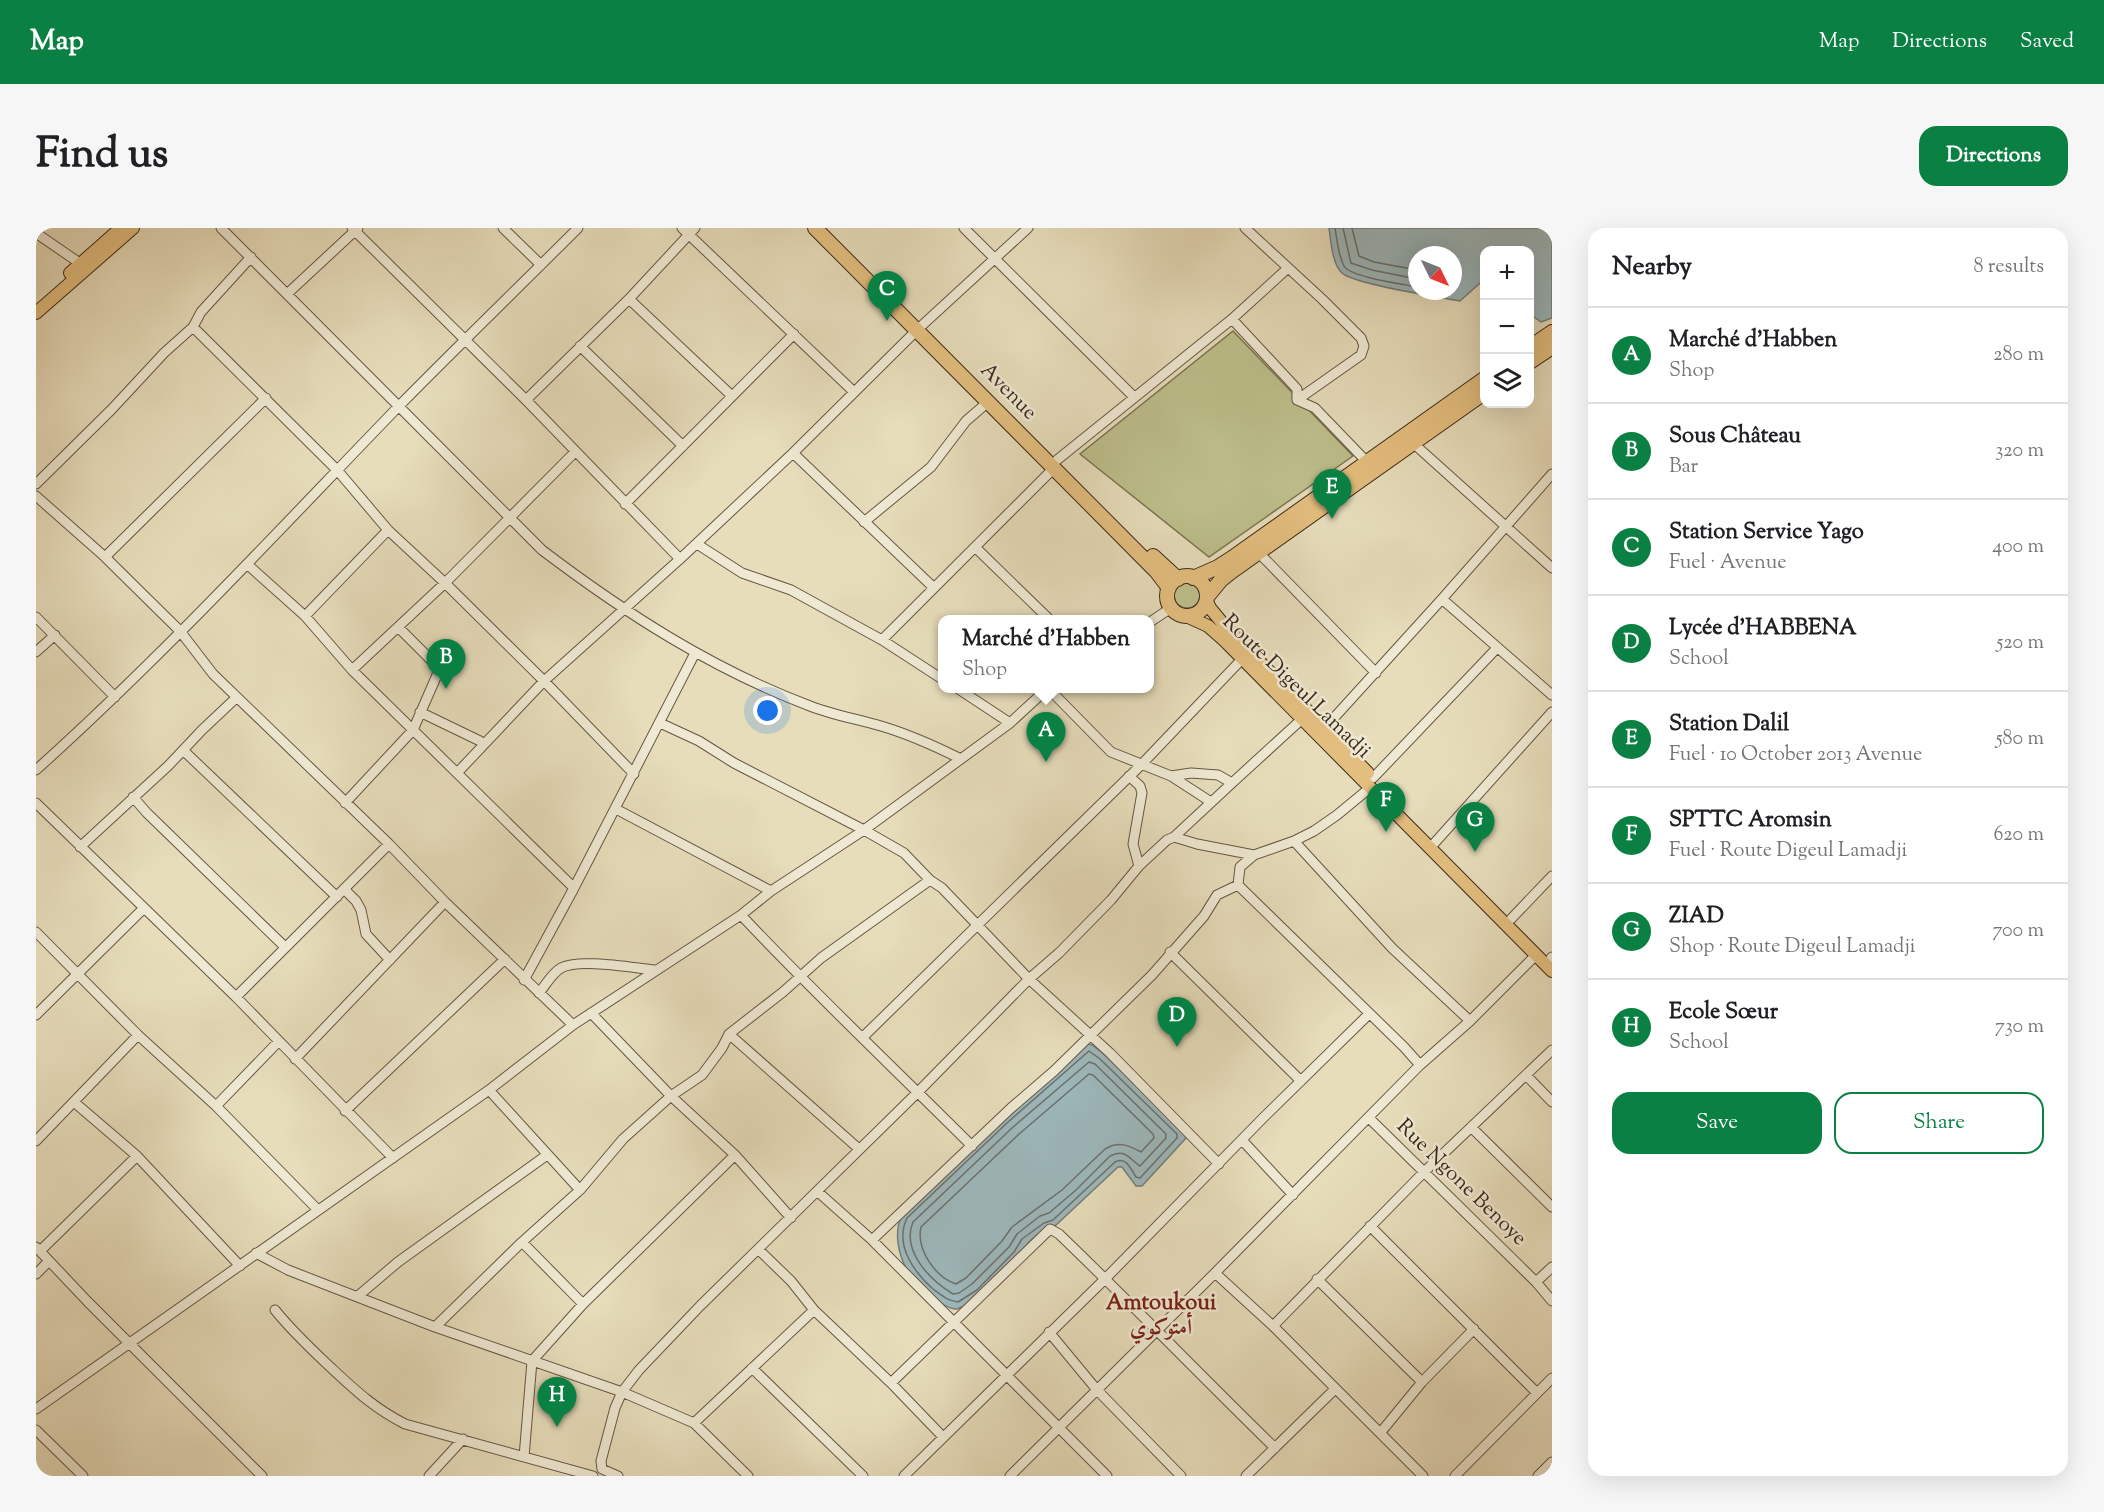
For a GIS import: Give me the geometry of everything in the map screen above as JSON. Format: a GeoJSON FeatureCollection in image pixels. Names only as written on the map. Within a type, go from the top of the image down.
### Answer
{"type":"FeatureCollection","features":[{"type":"Feature","properties":{"kind":"highway","name":"Avenue"},"geometry":{"type":"LineString","coordinates":[[815,228],[920,327],[988,402],[1056,464]]}},
{"type":"Feature","properties":{"kind":"highway"},"geometry":{"type":"LineString","coordinates":[[825,228],[1174,584]]}},
{"type":"Feature","properties":{"kind":"highway"},"geometry":{"type":"LineString","coordinates":[[1534,344],[1552,332]]}},
{"type":"Feature","properties":{"kind":"highway"},"geometry":{"type":"LineString","coordinates":[[1534,360],[1551,350]]}},
{"type":"Feature","properties":{"kind":"highway"},"geometry":{"type":"LineString","coordinates":[[1174,584],[1218,567],[1480,383]]}},
{"type":"Feature","properties":{"kind":"highway"},"geometry":{"type":"LineString","coordinates":[[1174,584],[1168,602],[1171,608],[1186,616],[1197,614],[1204,606],[1206,598],[1221,580],[1480,396]]}},
{"type":"Feature","properties":{"kind":"highway"},"geometry":{"type":"LineString","coordinates":[[1193,578],[1203,585],[1206,598]]}},
{"type":"Feature","properties":{"kind":"main road"},"geometry":{"type":"LineString","coordinates":[[36,303],[121,228]]}},
{"type":"Feature","properties":{"kind":"main road"},"geometry":{"type":"LineString","coordinates":[[36,313],[133,228]]}},
{"type":"Feature","properties":{"kind":"main road"},"geometry":{"type":"LineString","coordinates":[[1206,598],[1210,608],[1224,625],[1322,731]]}},
{"type":"Feature","properties":{"kind":"main road","name":"Route Digeul Lamadji"},"geometry":{"type":"LineString","coordinates":[[1186,616],[1208,626],[1243,658],[1302,719],[1322,731],[1536,955],[1552,961]]}},
{"type":"Feature","properties":{"kind":"main road"},"geometry":{"type":"LineString","coordinates":[[1433,845],[1552,961]]}},
{"type":"Feature","properties":{"kind":"street"},"geometry":{"type":"LineString","coordinates":[[221,228],[542,550],[625,610],[695,653],[751,682],[811,707],[894,730],[961,759]]}},
{"type":"Feature","properties":{"kind":"street"},"geometry":{"type":"LineString","coordinates":[[503,228],[541,265]]}},
{"type":"Feature","properties":{"kind":"street"},"geometry":{"type":"LineString","coordinates":[[36,770],[115,697],[248,565],[398,407],[578,228]]}},
{"type":"Feature","properties":{"kind":"street"},"geometry":{"type":"LineString","coordinates":[[682,228],[692,231],[854,392]]}},
{"type":"Feature","properties":{"kind":"street"},"geometry":{"type":"LineString","coordinates":[[964,228],[1134,397]]}},
{"type":"Feature","properties":{"kind":"street"},"geometry":{"type":"LineString","coordinates":[[457,774],[544,681],[680,560],[793,453],[920,327],[1028,228]]}},
{"type":"Feature","properties":{"kind":"street"},"geometry":{"type":"LineString","coordinates":[[1245,228],[1322,298],[1360,338],[1364,346],[1361,355],[1297,400]]}},
{"type":"Feature","properties":{"kind":"street"},"geometry":{"type":"LineString","coordinates":[[287,294],[355,229],[526,400],[680,560]]}},
{"type":"Feature","properties":{"kind":"street"},"geometry":{"type":"LineString","coordinates":[[526,400],[629,299],[692,231]]}},
{"type":"Feature","properties":{"kind":"street"},"geometry":{"type":"LineString","coordinates":[[36,233],[81,264]]}},
{"type":"Feature","properties":{"kind":"street"},"geometry":{"type":"LineString","coordinates":[[36,484],[112,409],[164,353],[193,327],[201,312],[251,257]]}},
{"type":"Feature","properties":{"kind":"street"},"geometry":{"type":"LineString","coordinates":[[882,640],[1056,464],[1134,397],[1232,319],[1288,268]]}},
{"type":"Feature","properties":{"kind":"street"},"geometry":{"type":"LineString","coordinates":[[629,299],[732,396]]}},
{"type":"Feature","properties":{"kind":"street"},"geometry":{"type":"LineString","coordinates":[[1232,319],[1297,389],[1297,400]]}},
{"type":"Feature","properties":{"kind":"street"},"geometry":{"type":"LineString","coordinates":[[193,327],[338,471],[388,530],[544,681],[634,774]]}},
{"type":"Feature","properties":{"kind":"street"},"geometry":{"type":"LineString","coordinates":[[625,504],[794,334]]}},
{"type":"Feature","properties":{"kind":"street"},"geometry":{"type":"LineString","coordinates":[[580,346],[683,446]]}},
{"type":"Feature","properties":{"kind":"street"},"geometry":{"type":"LineString","coordinates":[[105,557],[266,398]]}},
{"type":"Feature","properties":{"kind":"street"},"geometry":{"type":"LineString","coordinates":[[1297,400],[1315,408],[1368,463]]}},
{"type":"Feature","properties":{"kind":"street"},"geometry":{"type":"LineString","coordinates":[[864,522],[931,467],[961,427],[988,402]]}},
{"type":"Feature","properties":{"kind":"street"},"geometry":{"type":"LineString","coordinates":[[1413,443],[1552,568]]}},
{"type":"Feature","properties":{"kind":"street"},"geometry":{"type":"LineString","coordinates":[[352,670],[576,452]]}},
{"type":"Feature","properties":{"kind":"street"},"geometry":{"type":"LineString","coordinates":[[793,453],[933,587]]}},
{"type":"Feature","properties":{"kind":"street"},"geometry":{"type":"LineString","coordinates":[[1322,731],[1552,474]]}},
{"type":"Feature","properties":{"kind":"street"},"geometry":{"type":"LineString","coordinates":[[36,496],[105,557],[180,631],[206,666],[524,980],[573,1025]]}},
{"type":"Feature","properties":{"kind":"street"},"geometry":{"type":"LineString","coordinates":[[304,616],[388,530]]}},
{"type":"Feature","properties":{"kind":"street"},"geometry":{"type":"LineString","coordinates":[[697,544],[742,573],[791,590],[882,640],[938,676]]}},
{"type":"Feature","properties":{"kind":"street"},"geometry":{"type":"LineString","coordinates":[[975,547],[1045,615]]}},
{"type":"Feature","properties":{"kind":"street"},"geometry":{"type":"LineString","coordinates":[[1259,553],[1376,673]]}},
{"type":"Feature","properties":{"kind":"street"},"geometry":{"type":"LineString","coordinates":[[248,565],[304,616],[352,670],[574,888]]}},
{"type":"Feature","properties":{"kind":"street"},"geometry":{"type":"LineString","coordinates":[[352,670],[444,582]]}},
{"type":"Feature","properties":{"kind":"street"},"geometry":{"type":"LineString","coordinates":[[1442,599],[1552,695]]}},
{"type":"Feature","properties":{"kind":"street"},"geometry":{"type":"LineString","coordinates":[[1154,619],[1171,608]]}},
{"type":"Feature","properties":{"kind":"street"},"geometry":{"type":"LineString","coordinates":[[36,617],[115,697]]}},
{"type":"Feature","properties":{"kind":"street"},"geometry":{"type":"LineString","coordinates":[[345,803],[413,730],[438,669],[398,627]]}},
{"type":"Feature","properties":{"kind":"street"},"geometry":{"type":"LineString","coordinates":[[36,652],[55,635]]}},
{"type":"Feature","properties":{"kind":"street"},"geometry":{"type":"LineString","coordinates":[[1238,885],[1240,867],[1254,855],[1294,841],[1337,815],[1372,783],[1497,648]]}},
{"type":"Feature","properties":{"kind":"street"},"geometry":{"type":"LineString","coordinates":[[524,980],[616,809],[695,653]]}},
{"type":"Feature","properties":{"kind":"street"},"geometry":{"type":"LineString","coordinates":[[863,1037],[1141,765],[1243,658]]}},
{"type":"Feature","properties":{"kind":"street"},"geometry":{"type":"LineString","coordinates":[[965,693],[1010,723]]}},
{"type":"Feature","properties":{"kind":"street"},"geometry":{"type":"LineString","coordinates":[[36,1409],[489,1090],[573,1025],[741,915],[771,891],[864,830],[1010,723],[1043,693]]}},
{"type":"Feature","properties":{"kind":"street"},"geometry":{"type":"LineString","coordinates":[[1053,693],[1111,752],[1171,776],[1211,802]]}},
{"type":"Feature","properties":{"kind":"street"},"geometry":{"type":"LineString","coordinates":[[80,847],[184,751],[237,696]]}},
{"type":"Feature","properties":{"kind":"street"},"geometry":{"type":"LineString","coordinates":[[420,712],[480,741]]}},
{"type":"Feature","properties":{"kind":"street"},"geometry":{"type":"LineString","coordinates":[[1433,845],[1552,712]]}},
{"type":"Feature","properties":{"kind":"street"},"geometry":{"type":"LineString","coordinates":[[603,1469],[601,1461],[615,1408],[622,1392],[639,1370],[1029,979],[1094,918],[1139,866],[1167,840],[1174,837],[1302,719]]}},
{"type":"Feature","properties":{"kind":"street"},"geometry":{"type":"LineString","coordinates":[[660,723],[699,741],[734,763],[904,853],[930,880],[942,888],[1029,979],[1110,1053],[1219,1164]]}},
{"type":"Feature","properties":{"kind":"street"},"geometry":{"type":"LineString","coordinates":[[184,751],[337,897]]}},
{"type":"Feature","properties":{"kind":"street"},"geometry":{"type":"LineString","coordinates":[[1171,776],[1191,773],[1218,775],[1232,783]]}},
{"type":"Feature","properties":{"kind":"street"},"geometry":{"type":"LineString","coordinates":[[1129,776],[1140,786],[1142,794],[1133,844],[1139,866]]}},
{"type":"Feature","properties":{"kind":"street"},"geometry":{"type":"LineString","coordinates":[[133,797],[285,947]]}},
{"type":"Feature","properties":{"kind":"street"},"geometry":{"type":"LineString","coordinates":[[36,803],[236,997],[393,1158]]}},
{"type":"Feature","properties":{"kind":"street"},"geometry":{"type":"LineString","coordinates":[[616,809],[771,891]]}},
{"type":"Feature","properties":{"kind":"street"},"geometry":{"type":"LineString","coordinates":[[1174,837],[1254,855]]}},
{"type":"Feature","properties":{"kind":"street"},"geometry":{"type":"LineString","coordinates":[[1294,841],[1392,948],[1470,1021]]}},
{"type":"Feature","properties":{"kind":"street"},"geometry":{"type":"LineString","coordinates":[[236,997],[388,844]]}},
{"type":"Feature","properties":{"kind":"street"},"geometry":{"type":"LineString","coordinates":[[1511,919],[1552,876]]}},
{"type":"Feature","properties":{"kind":"street"},"geometry":{"type":"LineString","coordinates":[[435,1327],[522,1242],[580,1190],[623,1139],[671,1096],[702,1075],[722,1048],[729,1034],[821,958],[930,880]]}},
{"type":"Feature","properties":{"kind":"street"},"geometry":{"type":"LineString","coordinates":[[872,1240],[1152,975],[1204,916],[1217,895],[1238,885]]}},
{"type":"Feature","properties":{"kind":"street"},"geometry":{"type":"LineString","coordinates":[[1238,885],[1420,1065]]}},
{"type":"Feature","properties":{"kind":"street"},"geometry":{"type":"LineString","coordinates":[[345,889],[361,910],[366,934],[390,960]]}},
{"type":"Feature","properties":{"kind":"street"},"geometry":{"type":"LineString","coordinates":[[295,1059],[445,902]]}},
{"type":"Feature","properties":{"kind":"street"},"geometry":{"type":"LineString","coordinates":[[36,1015],[143,909]]}},
{"type":"Feature","properties":{"kind":"street"},"geometry":{"type":"LineString","coordinates":[[741,915],[799,977],[863,1037],[972,1146]]}},
{"type":"Feature","properties":{"kind":"street"},"geometry":{"type":"LineString","coordinates":[[36,932],[138,1035],[216,1106],[318,1210]]}},
{"type":"Feature","properties":{"kind":"street"},"geometry":{"type":"LineString","coordinates":[[1170,952],[1301,1081]]}},
{"type":"Feature","properties":{"kind":"street"},"geometry":{"type":"LineString","coordinates":[[1010,1476],[1293,1195],[1420,1065],[1470,1021],[1536,955]]}},
{"type":"Feature","properties":{"kind":"street"},"geometry":{"type":"LineString","coordinates":[[345,1111],[505,959]]}},
{"type":"Feature","properties":{"kind":"street"},"geometry":{"type":"LineString","coordinates":[[539,993],[559,969],[568,965],[604,964],[655,970]]}},
{"type":"Feature","properties":{"kind":"street"},"geometry":{"type":"LineString","coordinates":[[591,1013],[671,1096],[735,1155],[791,1218]]}},
{"type":"Feature","properties":{"kind":"street"},"geometry":{"type":"LineString","coordinates":[[904,1476],[1106,1278],[1369,1014]]}},
{"type":"Feature","properties":{"kind":"street"},"geometry":{"type":"LineString","coordinates":[[729,1034],[859,1149]]}},
{"type":"Feature","properties":{"kind":"street"},"geometry":{"type":"LineString","coordinates":[[36,1141],[138,1035]]}},
{"type":"Feature","properties":{"kind":"street"},"geometry":{"type":"LineString","coordinates":[[216,1106],[279,1041]]}},
{"type":"Feature","properties":{"kind":"street"},"geometry":{"type":"LineString","coordinates":[[1273,1326],[1423,1173],[1552,1050]]}},
{"type":"Feature","properties":{"kind":"street"},"geometry":{"type":"LineString","coordinates":[[1526,1075],[1552,1102]]}},
{"type":"Feature","properties":{"kind":"street"},"geometry":{"type":"LineString","coordinates":[[489,1090],[580,1190]]}},
{"type":"Feature","properties":{"kind":"street"},"geometry":{"type":"LineString","coordinates":[[74,1102],[137,1156],[240,1266]]}},
{"type":"Feature","properties":{"kind":"street","name":"Rue Ngone Benoye"},"geometry":{"type":"LineString","coordinates":[[1369,1118],[1536,1282],[1552,1301]]}},
{"type":"Feature","properties":{"kind":"street"},"geometry":{"type":"LineString","coordinates":[[1471,1127],[1552,1207]]}},
{"type":"Feature","properties":{"kind":"street"},"geometry":{"type":"LineString","coordinates":[[1242,1140],[1293,1195]]}},
{"type":"Feature","properties":{"kind":"street"},"geometry":{"type":"LineString","coordinates":[[358,1296],[404,1257],[547,1155]]}},
{"type":"Feature","properties":{"kind":"street"},"geometry":{"type":"LineString","coordinates":[[524,1457],[532,1360],[583,1304],[735,1155]]}},
{"type":"Feature","properties":{"kind":"street"},"geometry":{"type":"LineString","coordinates":[[137,1156],[38,1249],[262,1476]]}},
{"type":"Feature","properties":{"kind":"street"},"geometry":{"type":"LineString","coordinates":[[818,1191],[872,1240],[1107,1476]]}},
{"type":"Feature","properties":{"kind":"street"},"geometry":{"type":"LineString","coordinates":[[1370,1226],[1537,1393]]}},
{"type":"Feature","properties":{"kind":"street"},"geometry":{"type":"LineString","coordinates":[[891,1383],[1050,1229],[1059,1234],[1106,1278],[1156,1331],[1275,1448]]}},
{"type":"Feature","properties":{"kind":"street"},"geometry":{"type":"LineString","coordinates":[[522,1242],[583,1304]]}},
{"type":"Feature","properties":{"kind":"street"},"geometry":{"type":"LineString","coordinates":[[759,1250],[791,1281],[814,1310],[891,1383],[943,1437]]}},
{"type":"Feature","properties":{"kind":"street"},"geometry":{"type":"LineString","coordinates":[[256,1253],[288,1270],[435,1327],[622,1392],[694,1423],[748,1476]]}},
{"type":"Feature","properties":{"kind":"street"},"geometry":{"type":"LineString","coordinates":[[36,1274],[49,1261]]}},
{"type":"Feature","properties":{"kind":"street"},"geometry":{"type":"LineString","coordinates":[[1536,1282],[1552,1266]]}},
{"type":"Feature","properties":{"kind":"street"},"geometry":{"type":"LineString","coordinates":[[1215,1273],[1273,1326],[1423,1476]]}},
{"type":"Feature","properties":{"kind":"street"},"geometry":{"type":"LineString","coordinates":[[1317,1279],[1422,1382]]}},
{"type":"Feature","properties":{"kind":"street"},"geometry":{"type":"LineString","coordinates":[[275,1310],[300,1339],[364,1399],[405,1424],[593,1476],[603,1469]]}},
{"type":"Feature","properties":{"kind":"street"},"geometry":{"type":"LineString","coordinates":[[694,1423],[814,1310]]}},
{"type":"Feature","properties":{"kind":"street"},"geometry":{"type":"LineString","coordinates":[[1381,1432],[1422,1382],[1474,1329]]}},
{"type":"Feature","properties":{"kind":"street"},"geometry":{"type":"LineString","coordinates":[[1049,1332],[1097,1390],[1181,1476]]}},
{"type":"Feature","properties":{"kind":"street"},"geometry":{"type":"LineString","coordinates":[[752,1368],[862,1476]]}},
{"type":"Feature","properties":{"kind":"street"},"geometry":{"type":"LineString","coordinates":[[1455,1476],[1552,1378]]}},
{"type":"Feature","properties":{"kind":"street"},"geometry":{"type":"LineString","coordinates":[[1246,1476],[1335,1389]]}},
{"type":"Feature","properties":{"kind":"street"},"geometry":{"type":"LineString","coordinates":[[36,1430],[83,1476]]}},
{"type":"Feature","properties":{"kind":"street"},"geometry":{"type":"LineString","coordinates":[[429,1476],[463,1439]]}},
{"type":"Feature","properties":{"kind":"street"},"geometry":{"type":"LineString","coordinates":[[1538,1476],[1552,1462]]}},
{"type":"Feature","properties":{"kind":"street"},"geometry":{"type":"LineString","coordinates":[[552,1476],[561,1468]]}},
{"type":"Feature","properties":{"kind":"street"},"geometry":{"type":"LineString","coordinates":[[603,1469],[618,1476]]}},
{"type":"Feature","properties":{"kind":"green space"},"geometry":{"type":"Polygon","coordinates":[[[1233,331],[1353,456],[1209,557],[1080,454],[1233,331]]]}},
{"type":"Feature","properties":{"kind":"green space"},"geometry":{"type":"Polygon","coordinates":[[[1187,582],[1196,586],[1200,595],[1196,604],[1187,608],[1178,604],[1174,595],[1178,586],[1187,582]]]}},
{"type":"Feature","properties":{"kind":"water"},"geometry":{"type":"Polygon","coordinates":[[[1329,228],[1552,228],[1552,318],[1541,322],[1534,317],[1534,246],[1480,246],[1480,283],[1462,299],[1462,246],[1408,246],[1408,291],[1349,277],[1339,269],[1332,252],[1329,228]]]}},
{"type":"Feature","properties":{"kind":"water"},"geometry":{"type":"Polygon","coordinates":[[[1088,1044],[1104,1054],[1183,1132],[1186,1138],[1142,1186],[1136,1186],[1122,1167],[1118,1167],[1056,1225],[1032,1239],[1022,1252],[966,1305],[957,1309],[943,1304],[919,1284],[904,1264],[898,1239],[898,1226],[902,1214],[1088,1044]]]}},
{"type":"Feature","properties":{"kind":"place","name":"Station Service Yago"},"geometry":{"type":"Point","coordinates":[887,321]}},
{"type":"Feature","properties":{"kind":"place","name":"Station Dalil"},"geometry":{"type":"Point","coordinates":[1332,519]}},
{"type":"Feature","properties":{"kind":"place","name":"Sous Château"},"geometry":{"type":"Point","coordinates":[446,689]}},
{"type":"Feature","properties":{"kind":"place","name":"Marché d'Habben"},"geometry":{"type":"Point","coordinates":[1046,762]}},
{"type":"Feature","properties":{"kind":"place","name":"SPTTC Aromsin"},"geometry":{"type":"Point","coordinates":[1386,832]}},
{"type":"Feature","properties":{"kind":"place","name":"ZIAD"},"geometry":{"type":"Point","coordinates":[1475,852]}},
{"type":"Feature","properties":{"kind":"place","name":"Lycée d'HABBENA"},"geometry":{"type":"Point","coordinates":[1177,1047]}},
{"type":"Feature","properties":{"kind":"place","name":"Ecole Sœur"},"geometry":{"type":"Point","coordinates":[557,1427]}},
{"type":"Feature","properties":{"kind":"district","name":"Amtoukoui أمتوكوي"},"geometry":{"type":"Point","coordinates":[1161,1316]}}]}
